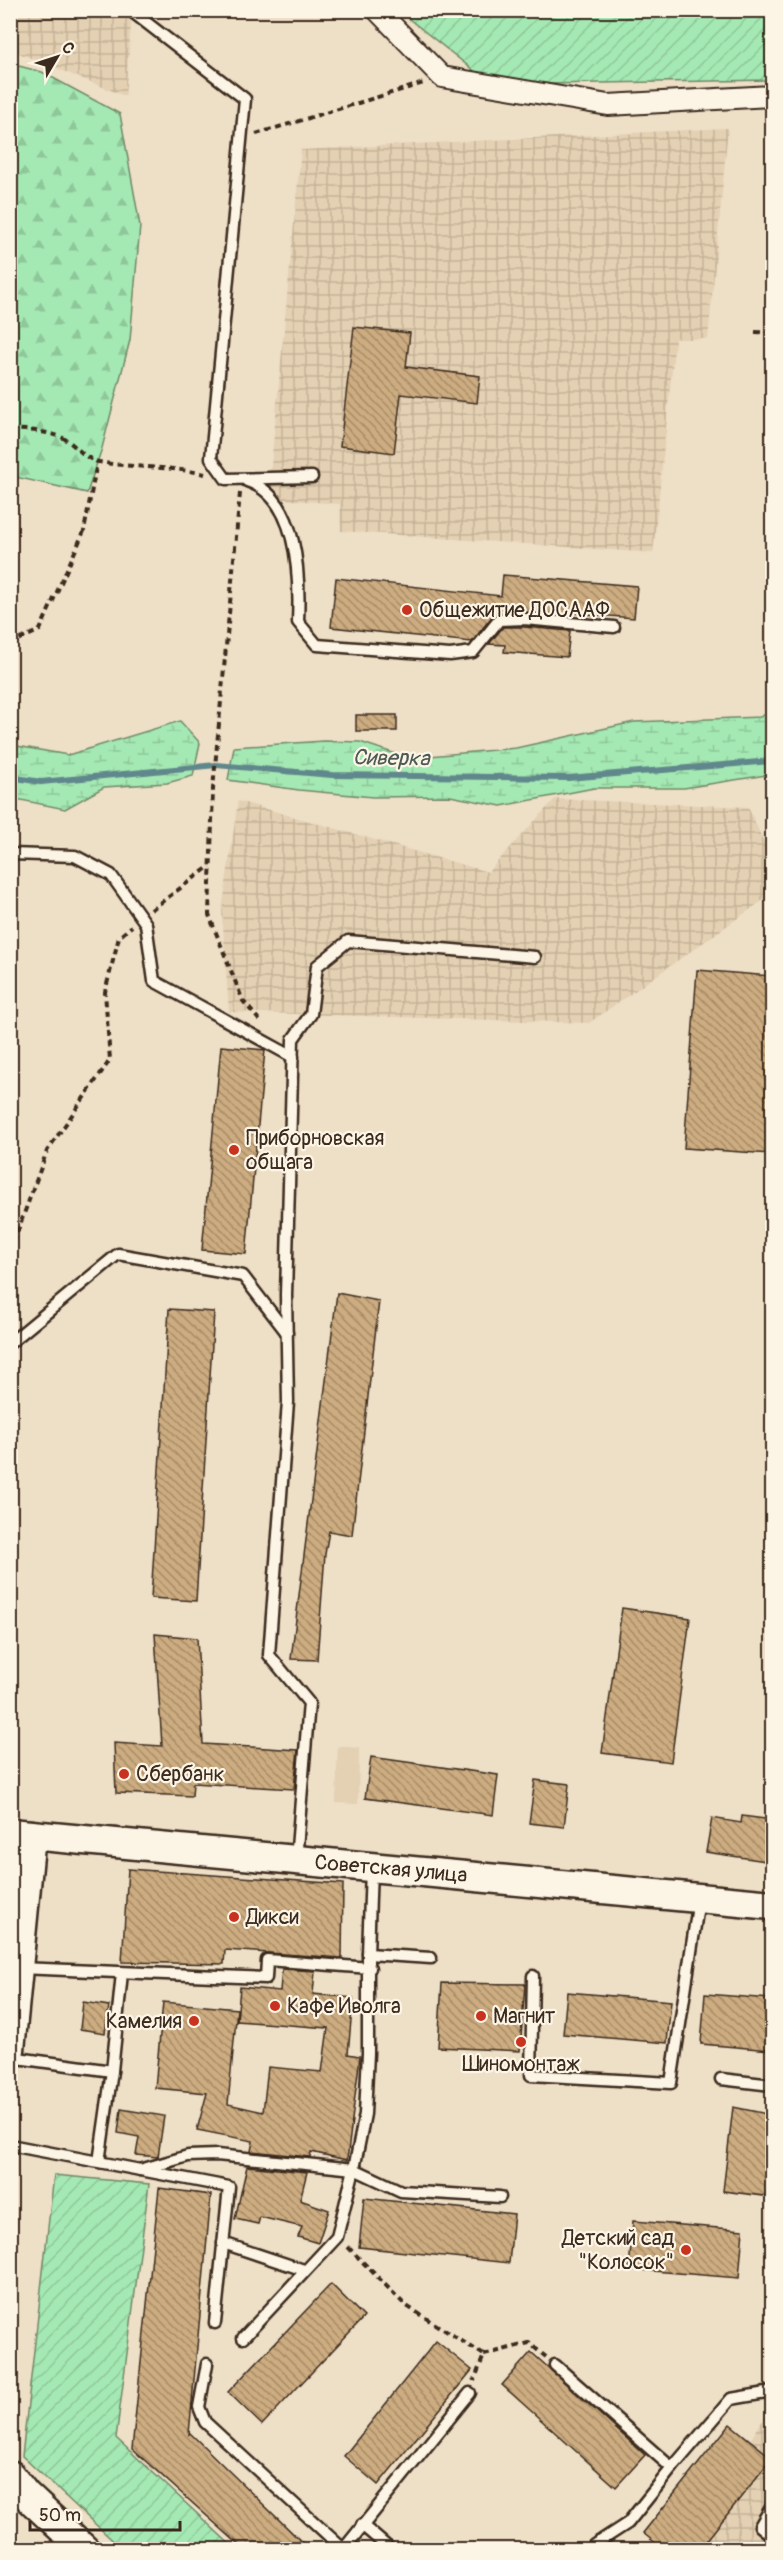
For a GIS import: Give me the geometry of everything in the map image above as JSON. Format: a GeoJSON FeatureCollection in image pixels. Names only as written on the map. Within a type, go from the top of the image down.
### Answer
{"type":"FeatureCollection","features":[{"type":"Feature","properties":{"kind":"main road","name":"Советская улица"},"geometry":{"type":"LineString","coordinates":[[21,1834],[296,1860],[531,1887],[772,1905]]}},
{"type":"Feature","properties":{"kind":"main road"},"geometry":{"type":"LineString","coordinates":[[10,2050],[18,1968],[21,1834]]}},
{"type":"Feature","properties":{"kind":"main road"},"geometry":{"type":"LineString","coordinates":[[10,2475],[25,2494],[85,2550]]}},
{"type":"Feature","properties":{"kind":"street"},"geometry":{"type":"LineString","coordinates":[[377,10],[442,77],[608,105],[772,96]]}},
{"type":"Feature","properties":{"kind":"lane"},"geometry":{"type":"LineString","coordinates":[[130,10],[245,99],[211,458],[226,479],[312,477]]}},
{"type":"Feature","properties":{"kind":"lane"},"geometry":{"type":"LineString","coordinates":[[241,478],[258,484],[284,512],[300,577],[298,622],[317,645],[450,655],[473,652],[499,620],[524,619],[614,627]]}},
{"type":"Feature","properties":{"kind":"lane"},"geometry":{"type":"LineString","coordinates":[[10,854],[75,856],[111,875],[146,924],[154,981],[293,1057]]}},
{"type":"Feature","properties":{"kind":"lane"},"geometry":{"type":"LineString","coordinates":[[296,1860],[309,1703],[269,1655],[288,1402],[287,1333],[293,1039],[311,1014],[317,966],[348,941],[536,957]]}},
{"type":"Feature","properties":{"kind":"lane"},"geometry":{"type":"LineString","coordinates":[[10,1343],[118,1254],[243,1276],[287,1333]]}},
{"type":"Feature","properties":{"kind":"lane"},"geometry":{"type":"LineString","coordinates":[[243,2338],[337,2236],[365,2114],[371,1868]]}},
{"type":"Feature","properties":{"kind":"lane"},"geometry":{"type":"LineString","coordinates":[[533,1976],[531,2075],[671,2083],[699,1898]]}},
{"type":"Feature","properties":{"kind":"lane"},"geometry":{"type":"LineString","coordinates":[[368,1954],[431,1958]]}},
{"type":"Feature","properties":{"kind":"lane"},"geometry":{"type":"LineString","coordinates":[[18,1968],[266,1978],[267,1960],[370,1968]]}},
{"type":"Feature","properties":{"kind":"lane"},"geometry":{"type":"LineString","coordinates":[[99,2162],[112,2071],[122,1973]]}},
{"type":"Feature","properties":{"kind":"lane"},"geometry":{"type":"LineString","coordinates":[[10,2057],[112,2071]]}},
{"type":"Feature","properties":{"kind":"lane"},"geometry":{"type":"LineString","coordinates":[[721,2079],[772,2085]]}},
{"type":"Feature","properties":{"kind":"lane"},"geometry":{"type":"LineString","coordinates":[[10,2145],[229,2187],[215,2323]]}},
{"type":"Feature","properties":{"kind":"lane"},"geometry":{"type":"LineString","coordinates":[[140,2170],[188,2156],[217,2155],[354,2169],[401,2191],[500,2197]]}},
{"type":"Feature","properties":{"kind":"lane"},"geometry":{"type":"LineString","coordinates":[[223,2243],[304,2270]]}},
{"type":"Feature","properties":{"kind":"lane"},"geometry":{"type":"LineString","coordinates":[[207,2364],[199,2407],[205,2422],[343,2549],[470,2393]]}},
{"type":"Feature","properties":{"kind":"lane"},"geometry":{"type":"LineString","coordinates":[[555,2365],[672,2468]]}},
{"type":"Feature","properties":{"kind":"lane"},"geometry":{"type":"LineString","coordinates":[[594,2545],[628,2523],[731,2399],[772,2392]]}},
{"type":"Feature","properties":{"kind":"lane"},"geometry":{"type":"LineString","coordinates":[[772,2506],[760,2526],[772,2536]]}},
{"type":"Feature","properties":{"kind":"lane"},"geometry":{"type":"LineString","coordinates":[[362,2525],[391,2550]]}},
{"type":"Feature","properties":{"kind":"path"},"geometry":{"type":"LineString","coordinates":[[241,138],[442,77]]}},
{"type":"Feature","properties":{"kind":"path"},"geometry":{"type":"LineString","coordinates":[[755,332],[772,333]]}},
{"type":"Feature","properties":{"kind":"path"},"geometry":{"type":"LineString","coordinates":[[10,429],[37,431],[63,438],[83,456],[97,462],[182,469],[226,479]]}},
{"type":"Feature","properties":{"kind":"path"},"geometry":{"type":"LineString","coordinates":[[10,644],[40,630],[84,531],[97,462]]}},
{"type":"Feature","properties":{"kind":"path"},"geometry":{"type":"LineString","coordinates":[[241,478],[213,789],[209,915],[243,1001],[264,1025]]}},
{"type":"Feature","properties":{"kind":"path"},"geometry":{"type":"LineString","coordinates":[[10,1252],[47,1151],[110,1060],[105,992],[119,938],[141,917],[211,865]]}},
{"type":"Feature","properties":{"kind":"path"},"geometry":{"type":"LineString","coordinates":[[337,2236],[405,2304],[484,2355],[529,2343],[555,2365]]}},
{"type":"Feature","properties":{"kind":"path"},"geometry":{"type":"LineString","coordinates":[[470,2393],[484,2355]]}},
{"type":"Feature","properties":{"kind":"shaded area"},"geometry":{"type":"Polygon","coordinates":[[[130,10],[132,12],[125,96],[11,50],[10,11],[130,10]]]}},
{"type":"Feature","properties":{"kind":"shaded area"},"geometry":{"type":"Polygon","coordinates":[[[728,128],[708,339],[675,339],[653,553],[341,531],[340,504],[268,498],[301,150],[728,128]]]}},
{"type":"Feature","properties":{"kind":"shaded area"},"geometry":{"type":"Polygon","coordinates":[[[555,799],[748,807],[772,860],[772,894],[589,1023],[229,1012],[222,911],[238,801],[488,872],[555,799]]]}},
{"type":"Feature","properties":{"kind":"shaded area"},"geometry":{"type":"Polygon","coordinates":[[[338,1746],[359,1748],[358,1804],[336,1803],[338,1746]]]}},
{"type":"Feature","properties":{"kind":"shaded area"},"geometry":{"type":"Polygon","coordinates":[[[772,2406],[772,2549],[681,2549],[772,2406]]]}},
{"type":"Feature","properties":{"kind":"green space"},"geometry":{"type":"Polygon","coordinates":[[[399,11],[772,11],[772,80],[544,84],[477,73],[399,11]]]}},
{"type":"Feature","properties":{"kind":"green space"},"geometry":{"type":"Polygon","coordinates":[[[11,64],[42,72],[120,114],[140,226],[130,340],[102,448],[87,493],[11,476],[11,64]]]}},
{"type":"Feature","properties":{"kind":"green space"},"geometry":{"type":"Polygon","coordinates":[[[772,711],[772,774],[684,788],[594,788],[501,806],[450,796],[373,797],[228,780],[234,747],[324,741],[360,742],[408,758],[516,748],[634,722],[760,717],[772,711]]]}},
{"type":"Feature","properties":{"kind":"green space"},"geometry":{"type":"Polygon","coordinates":[[[180,721],[200,743],[193,776],[167,783],[104,787],[65,809],[11,798],[11,745],[68,755],[180,721]]]}},
{"type":"Feature","properties":{"kind":"green space"},"geometry":{"type":"Polygon","coordinates":[[[54,2175],[149,2184],[116,2438],[235,2549],[122,2549],[22,2456],[54,2175]]]}},
{"type":"Feature","properties":{"kind":"building"},"geometry":{"type":"Polygon","coordinates":[[[354,327],[410,333],[406,367],[480,376],[477,403],[401,394],[394,453],[340,446],[354,327]]]}},
{"type":"Feature","properties":{"kind":"building"},"geometry":{"type":"Polygon","coordinates":[[[503,575],[637,586],[634,618],[572,613],[571,616],[525,612],[498,613],[493,615],[472,642],[331,627],[336,578],[501,596],[503,575]]]}},
{"type":"Feature","properties":{"kind":"building"},"geometry":{"type":"Polygon","coordinates":[[[503,627],[570,631],[567,657],[504,652],[505,645],[489,644],[503,627]]]}},
{"type":"Feature","properties":{"kind":"building"},"geometry":{"type":"Polygon","coordinates":[[[356,715],[397,715],[397,731],[356,731],[356,715]]]}},
{"type":"Feature","properties":{"kind":"building"},"geometry":{"type":"Polygon","coordinates":[[[697,970],[772,976],[772,1154],[684,1148],[697,970]]]}},
{"type":"Feature","properties":{"kind":"building","name":"Приборновская общага"},"geometry":{"type":"Polygon","coordinates":[[[221,1046],[265,1050],[246,1254],[202,1250],[221,1046]]]}},
{"type":"Feature","properties":{"kind":"building"},"geometry":{"type":"Polygon","coordinates":[[[337,1293],[379,1301],[352,1535],[329,1531],[325,1554],[317,1660],[291,1659],[337,1293]]]}},
{"type":"Feature","properties":{"kind":"building"},"geometry":{"type":"Polygon","coordinates":[[[169,1309],[214,1312],[196,1601],[151,1598],[169,1309]]]}},
{"type":"Feature","properties":{"kind":"building"},"geometry":{"type":"Polygon","coordinates":[[[622,1608],[690,1618],[671,1762],[602,1753],[622,1608]]]}},
{"type":"Feature","properties":{"kind":"building"},"geometry":{"type":"Polygon","coordinates":[[[155,1634],[197,1638],[203,1744],[298,1750],[294,1789],[193,1783],[192,1796],[116,1793],[114,1743],[162,1746],[155,1634]]]}},
{"type":"Feature","properties":{"kind":"building"},"geometry":{"type":"Polygon","coordinates":[[[371,1757],[498,1775],[493,1815],[365,1798],[371,1757]]]}},
{"type":"Feature","properties":{"kind":"building"},"geometry":{"type":"Polygon","coordinates":[[[535,1780],[569,1784],[564,1827],[529,1823],[535,1780]]]}},
{"type":"Feature","properties":{"kind":"building"},"geometry":{"type":"Polygon","coordinates":[[[742,1816],[772,1820],[772,1862],[706,1852],[712,1818],[741,1823],[742,1816]]]}},
{"type":"Feature","properties":{"kind":"building","name":"Дикси"},"geometry":{"type":"Polygon","coordinates":[[[128,1869],[343,1884],[342,1958],[225,1950],[224,1964],[122,1962],[128,1869]]]}},
{"type":"Feature","properties":{"kind":"building"},"geometry":{"type":"Polygon","coordinates":[[[282,1969],[315,1971],[313,1994],[353,1998],[348,2054],[360,2056],[347,2160],[311,2152],[310,2157],[251,2151],[253,2141],[197,2130],[207,2093],[155,2088],[163,2002],[237,2009],[228,2104],[263,2112],[268,2067],[322,2072],[328,2028],[237,2021],[240,1987],[280,1991],[282,1969]]]}},
{"type":"Feature","properties":{"kind":"building","name":"Магнит"},"geometry":{"type":"Polygon","coordinates":[[[442,1983],[525,1984],[520,2051],[438,2047],[442,1983]]]}},
{"type":"Feature","properties":{"kind":"building"},"geometry":{"type":"Polygon","coordinates":[[[567,1992],[671,2001],[667,2043],[563,2034],[567,1992]]]}},
{"type":"Feature","properties":{"kind":"building"},"geometry":{"type":"Polygon","coordinates":[[[705,1994],[772,1999],[772,2050],[701,2044],[705,1994]]]}},
{"type":"Feature","properties":{"kind":"building"},"geometry":{"type":"Polygon","coordinates":[[[83,2002],[109,2006],[105,2033],[80,2029],[83,2002]]]}},
{"type":"Feature","properties":{"kind":"building"},"geometry":{"type":"Polygon","coordinates":[[[733,2107],[772,2115],[772,2197],[723,2191],[733,2107]]]}},
{"type":"Feature","properties":{"kind":"building"},"geometry":{"type":"Polygon","coordinates":[[[121,2109],[164,2116],[158,2157],[136,2155],[139,2137],[118,2133],[121,2109]]]}},
{"type":"Feature","properties":{"kind":"building"},"geometry":{"type":"Polygon","coordinates":[[[247,2166],[307,2172],[300,2200],[329,2210],[318,2243],[298,2237],[302,2227],[260,2217],[258,2224],[235,2219],[247,2166]]]}},
{"type":"Feature","properties":{"kind":"building"},"geometry":{"type":"Polygon","coordinates":[[[159,2188],[211,2195],[189,2434],[310,2550],[245,2550],[132,2449],[159,2188]]]}},
{"type":"Feature","properties":{"kind":"building"},"geometry":{"type":"Polygon","coordinates":[[[364,2198],[514,2214],[509,2263],[359,2247],[364,2198]]]}},
{"type":"Feature","properties":{"kind":"building","name":"Детский сад \"Колосок\""},"geometry":{"type":"Polygon","coordinates":[[[633,2221],[743,2230],[739,2278],[629,2269],[633,2221]]]}},
{"type":"Feature","properties":{"kind":"building"},"geometry":{"type":"Polygon","coordinates":[[[331,2284],[364,2317],[262,2425],[228,2392],[331,2284]]]}},
{"type":"Feature","properties":{"kind":"building"},"geometry":{"type":"Polygon","coordinates":[[[436,2341],[472,2370],[378,2485],[344,2456],[436,2341]]]}},
{"type":"Feature","properties":{"kind":"building"},"geometry":{"type":"Polygon","coordinates":[[[531,2352],[645,2455],[616,2487],[502,2385],[531,2352]]]}},
{"type":"Feature","properties":{"kind":"building"},"geometry":{"type":"Polygon","coordinates":[[[730,2424],[772,2458],[699,2550],[664,2550],[643,2533],[730,2424]]]}},
{"type":"Feature","properties":{"kind":"waterway","name":"Сиверка"},"geometry":{"type":"LineString","coordinates":[[10,777],[41,782],[216,765],[332,775],[568,778],[772,761]]}},
{"type":"Feature","properties":{"kind":"place","name":"Общежитие ДОСААФ"},"geometry":{"type":"Point","coordinates":[407,610]}},
{"type":"Feature","properties":{"kind":"place","name":"Приборновская общага"},"geometry":{"type":"Point","coordinates":[234,1150]}},
{"type":"Feature","properties":{"kind":"place","name":"Сбербанк"},"geometry":{"type":"Point","coordinates":[124,1774]}},
{"type":"Feature","properties":{"kind":"place","name":"Дикси"},"geometry":{"type":"Point","coordinates":[234,1917]}},
{"type":"Feature","properties":{"kind":"place","name":"Кафе Иволга"},"geometry":{"type":"Point","coordinates":[275,2006]}},
{"type":"Feature","properties":{"kind":"place","name":"Магнит"},"geometry":{"type":"Point","coordinates":[481,2016]}},
{"type":"Feature","properties":{"kind":"place","name":"Камелия"},"geometry":{"type":"Point","coordinates":[194,2021]}},
{"type":"Feature","properties":{"kind":"place","name":"Шиномонтаж"},"geometry":{"type":"Point","coordinates":[521,2042]}},
{"type":"Feature","properties":{"kind":"place","name":"Детский сад \"Колосок\""},"geometry":{"type":"Point","coordinates":[686,2250]}}]}
